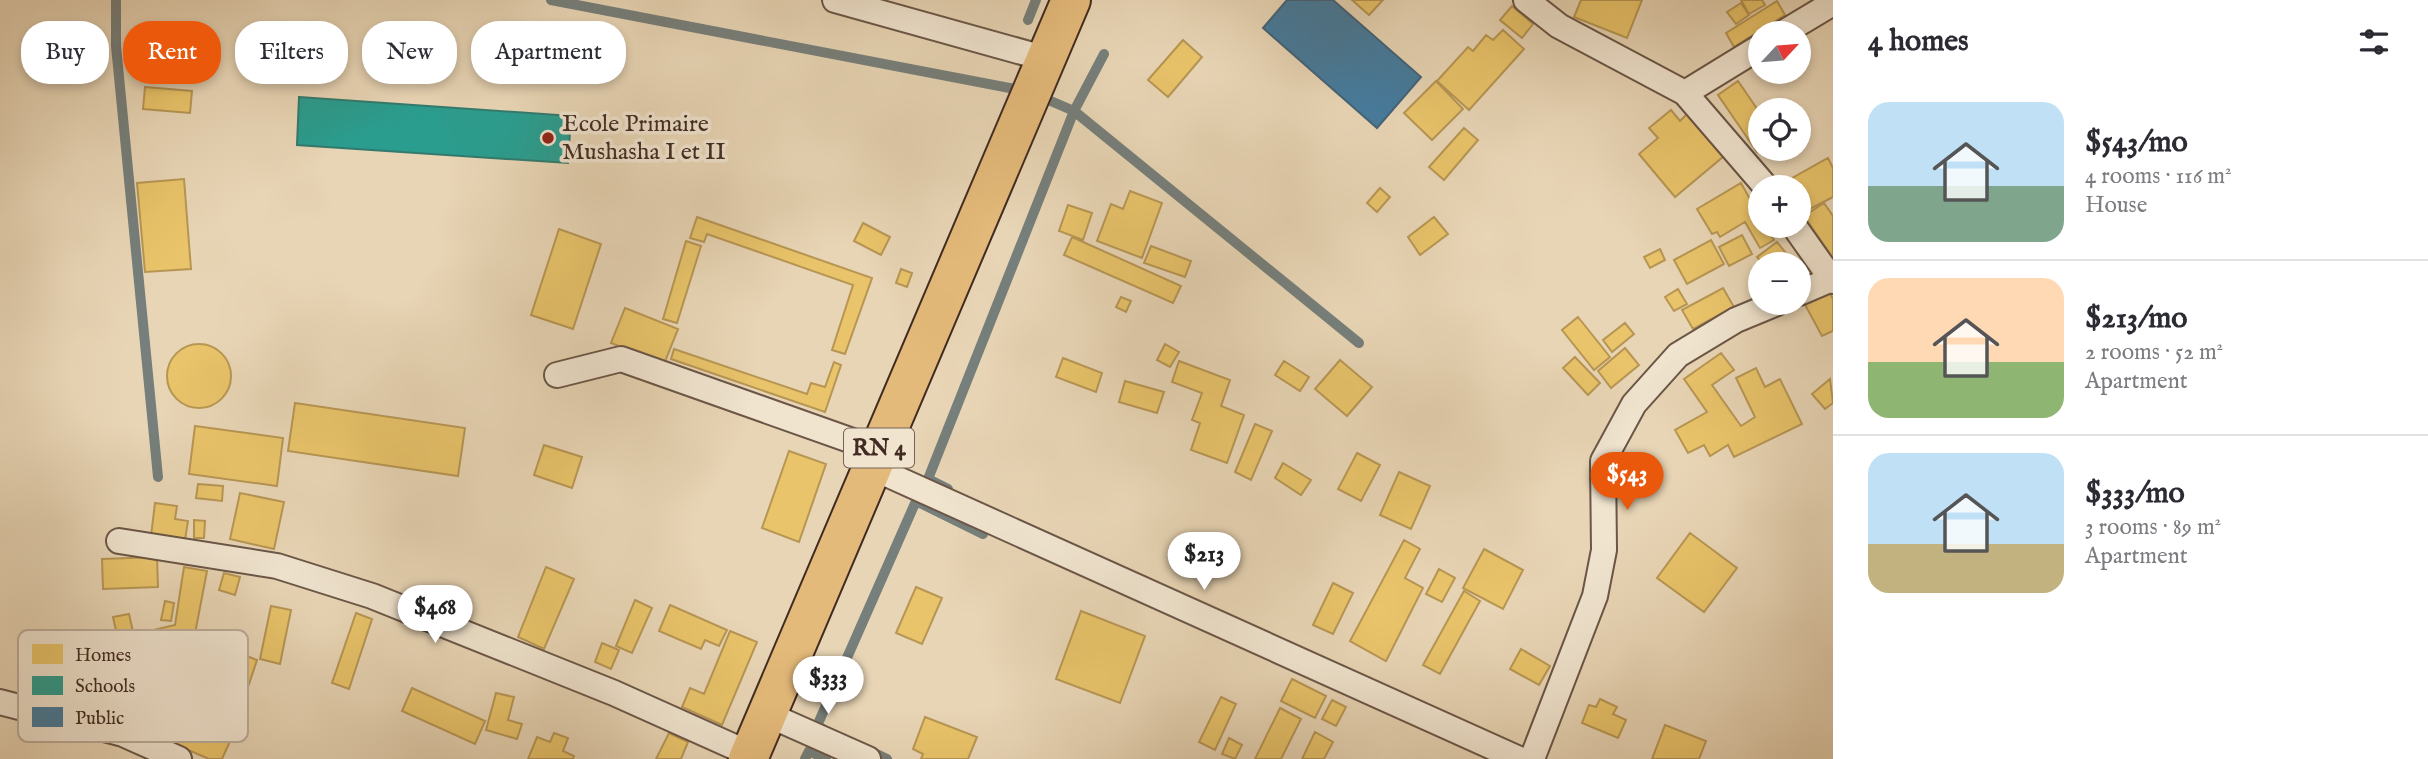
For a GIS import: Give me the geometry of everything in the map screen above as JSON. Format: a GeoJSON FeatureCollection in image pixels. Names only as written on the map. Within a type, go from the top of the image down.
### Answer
{"type":"FeatureCollection","features":[{"type":"Feature","properties":{"kind":"main road","name":"RN 4"},"geometry":{"type":"LineString","coordinates":[[749,757],[769,715],[874,459],[1015,138],[1071,0]]}},
{"type":"Feature","properties":{"kind":"street"},"geometry":{"type":"LineString","coordinates":[[835,0],[1046,58]]}},
{"type":"Feature","properties":{"kind":"street"},"geometry":{"type":"LineString","coordinates":[[1526,0],[1559,26],[1685,93],[1756,175]]}},
{"type":"Feature","properties":{"kind":"street"},"geometry":{"type":"LineString","coordinates":[[1803,21],[1833,3]]}},
{"type":"Feature","properties":{"kind":"street"},"geometry":{"type":"LineString","coordinates":[[1685,93],[1748,54]]}},
{"type":"Feature","properties":{"kind":"street"},"geometry":{"type":"LineString","coordinates":[[1802,238],[1832,280],[1811,288]]}},
{"type":"Feature","properties":{"kind":"street"},"geometry":{"type":"LineString","coordinates":[[1532,759],[1595,596],[1604,550],[1603,461],[1634,404],[1678,355],[1748,315]]}},
{"type":"Feature","properties":{"kind":"street"},"geometry":{"type":"LineString","coordinates":[[557,375],[621,359],[874,459],[1519,759]]}},
{"type":"Feature","properties":{"kind":"street"},"geometry":{"type":"LineString","coordinates":[[119,541],[277,566],[372,596],[614,692],[749,757]]}},
{"type":"Feature","properties":{"kind":"street"},"geometry":{"type":"LineString","coordinates":[[0,702],[18,707]]}},
{"type":"Feature","properties":{"kind":"street"},"geometry":{"type":"LineString","coordinates":[[769,715],[868,759]]}},
{"type":"Feature","properties":{"kind":"street"},"geometry":{"type":"LineString","coordinates":[[141,742],[179,759]]}},
{"type":"Feature","properties":{"kind":"building: Homes"},"geometry":{"type":"Polygon","coordinates":[[[1352,0],[1383,0],[1369,15],[1352,0]]]}},
{"type":"Feature","properties":{"kind":"building: Homes"},"geometry":{"type":"Polygon","coordinates":[[[1581,0],[1642,0],[1627,38],[1574,17],[1581,0]]]}},
{"type":"Feature","properties":{"kind":"building: Homes"},"geometry":{"type":"Polygon","coordinates":[[[1741,0],[1762,0],[1765,5],[1749,14],[1741,0]]]}},
{"type":"Feature","properties":{"kind":"building: Homes"},"geometry":{"type":"Polygon","coordinates":[[[1777,1],[1785,15],[1775,21],[1748,21],[1748,38],[1734,47],[1726,33],[1777,1]]]}},
{"type":"Feature","properties":{"kind":"building: Homes"},"geometry":{"type":"Polygon","coordinates":[[[1741,3],[1749,15],[1736,24],[1727,12],[1741,3]]]}},
{"type":"Feature","properties":{"kind":"building: Homes"},"geometry":{"type":"Polygon","coordinates":[[[1512,6],[1533,24],[1522,38],[1500,20],[1512,6]]]}},
{"type":"Feature","properties":{"kind":"building: Homes"},"geometry":{"type":"Polygon","coordinates":[[[1503,30],[1524,49],[1469,110],[1437,81],[1468,47],[1473,51],[1486,35],[1493,40],[1503,30]]]}},
{"type":"Feature","properties":{"kind":"building: Homes"},"geometry":{"type":"Polygon","coordinates":[[[1183,40],[1202,57],[1168,97],[1148,80],[1183,40]]]}},
{"type":"Feature","properties":{"kind":"building: Homes"},"geometry":{"type":"Polygon","coordinates":[[[1436,81],[1463,109],[1432,140],[1404,113],[1436,81]]]}},
{"type":"Feature","properties":{"kind":"building: Homes"},"geometry":{"type":"Polygon","coordinates":[[[1738,81],[1750,98],[1748,139],[1718,95],[1738,81]]]}},
{"type":"Feature","properties":{"kind":"building: Homes"},"geometry":{"type":"Polygon","coordinates":[[[145,87],[192,91],[190,113],[143,109],[145,87]]]}},
{"type":"Feature","properties":{"kind":"building: Homes"},"geometry":{"type":"Polygon","coordinates":[[[1671,110],[1680,121],[1688,113],[1724,156],[1675,197],[1639,154],[1658,138],[1649,128],[1671,110]]]}},
{"type":"Feature","properties":{"kind":"building: Homes"},"geometry":{"type":"Polygon","coordinates":[[[1464,128],[1478,140],[1444,180],[1429,167],[1464,128]]]}},
{"type":"Feature","properties":{"kind":"building: Homes"},"geometry":{"type":"Polygon","coordinates":[[[1828,158],[1833,168],[1833,197],[1811,208],[1811,175],[1798,175],[1828,158]]]}},
{"type":"Feature","properties":{"kind":"building: Homes"},"geometry":{"type":"Polygon","coordinates":[[[184,179],[191,269],[145,272],[137,183],[184,179]]]}},
{"type":"Feature","properties":{"kind":"building: Homes"},"geometry":{"type":"Polygon","coordinates":[[[1741,183],[1748,196],[1748,227],[1745,222],[1720,237],[1717,232],[1712,234],[1697,209],[1741,183]]]}},
{"type":"Feature","properties":{"kind":"building: Homes"},"geometry":{"type":"Polygon","coordinates":[[[1380,188],[1390,197],[1377,212],[1367,203],[1380,188]]]}},
{"type":"Feature","properties":{"kind":"building: Homes"},"geometry":{"type":"Polygon","coordinates":[[[1130,191],[1162,203],[1142,258],[1097,241],[1111,204],[1123,209],[1130,191]]]}},
{"type":"Feature","properties":{"kind":"building: Homes"},"geometry":{"type":"Polygon","coordinates":[[[1824,203],[1833,216],[1833,258],[1811,226],[1811,211],[1824,203]]]}},
{"type":"Feature","properties":{"kind":"building: Homes"},"geometry":{"type":"Polygon","coordinates":[[[1068,205],[1092,213],[1083,240],[1059,231],[1068,205]]]}},
{"type":"Feature","properties":{"kind":"building: Homes"},"geometry":{"type":"Polygon","coordinates":[[[697,217],[872,278],[845,354],[832,350],[853,285],[707,234],[704,242],[690,238],[697,217]]]}},
{"type":"Feature","properties":{"kind":"building: Homes"},"geometry":{"type":"Polygon","coordinates":[[[1434,217],[1448,234],[1420,255],[1408,237],[1434,217]]]}},
{"type":"Feature","properties":{"kind":"building: Homes"},"geometry":{"type":"Polygon","coordinates":[[[863,223],[890,237],[881,255],[854,241],[863,223]]]}},
{"type":"Feature","properties":{"kind":"building: Homes"},"geometry":{"type":"Polygon","coordinates":[[[559,229],[601,244],[573,329],[531,315],[559,229]]]}},
{"type":"Feature","properties":{"kind":"building: Homes"},"geometry":{"type":"Polygon","coordinates":[[[1742,235],[1751,252],[1729,266],[1719,247],[1742,235]]]}},
{"type":"Feature","properties":{"kind":"building: Homes"},"geometry":{"type":"Polygon","coordinates":[[[1072,237],[1181,286],[1173,303],[1064,255],[1072,237]]]}},
{"type":"Feature","properties":{"kind":"building: Homes"},"geometry":{"type":"Polygon","coordinates":[[[1754,238],[1773,238],[1774,240],[1760,248],[1754,238]]]}},
{"type":"Feature","properties":{"kind":"building: Homes"},"geometry":{"type":"Polygon","coordinates":[[[1711,240],[1724,264],[1687,284],[1674,260],[1711,240]]]}},
{"type":"Feature","properties":{"kind":"building: Homes"},"geometry":{"type":"Polygon","coordinates":[[[686,241],[701,246],[677,323],[663,319],[686,241]]]}},
{"type":"Feature","properties":{"kind":"building: Homes"},"geometry":{"type":"Polygon","coordinates":[[[1777,242],[1785,252],[1764,252],[1777,242]]]}},
{"type":"Feature","properties":{"kind":"building: Homes"},"geometry":{"type":"Polygon","coordinates":[[[1151,246],[1191,261],[1185,277],[1144,263],[1151,246]]]}},
{"type":"Feature","properties":{"kind":"building: Homes"},"geometry":{"type":"Polygon","coordinates":[[[1660,249],[1665,260],[1650,268],[1644,257],[1660,249]]]}},
{"type":"Feature","properties":{"kind":"building: Homes"},"geometry":{"type":"Polygon","coordinates":[[[901,269],[912,273],[907,287],[896,283],[901,269]]]}},
{"type":"Feature","properties":{"kind":"building: Homes"},"geometry":{"type":"Polygon","coordinates":[[[1723,288],[1734,307],[1693,329],[1682,310],[1723,288]]]}},
{"type":"Feature","properties":{"kind":"building: Homes"},"geometry":{"type":"Polygon","coordinates":[[[1678,289],[1687,304],[1674,311],[1665,297],[1678,289]]]}},
{"type":"Feature","properties":{"kind":"building: Homes"},"geometry":{"type":"Polygon","coordinates":[[[1828,289],[1833,299],[1833,331],[1822,336],[1811,315],[1811,297],[1828,289]]]}},
{"type":"Feature","properties":{"kind":"building: Homes"},"geometry":{"type":"Polygon","coordinates":[[[1121,297],[1131,301],[1126,312],[1116,307],[1121,297]]]}},
{"type":"Feature","properties":{"kind":"building: Homes"},"geometry":{"type":"Polygon","coordinates":[[[625,308],[678,329],[664,364],[611,343],[625,308]]]}},
{"type":"Feature","properties":{"kind":"building: Homes"},"geometry":{"type":"Polygon","coordinates":[[[1578,317],[1610,357],[1594,370],[1562,330],[1578,317]]]}},
{"type":"Feature","properties":{"kind":"building: Homes"},"geometry":{"type":"Polygon","coordinates":[[[1625,323],[1634,334],[1612,352],[1603,340],[1625,323]]]}},
{"type":"Feature","properties":{"kind":"building: Homes"},"geometry":{"type":"Polygon","coordinates":[[[199,344],[217,350],[225,358],[231,376],[225,394],[217,402],[199,408],[181,402],[173,394],[167,376],[173,358],[181,350],[199,344]]]}},
{"type":"Feature","properties":{"kind":"building: Homes"},"geometry":{"type":"Polygon","coordinates":[[[1165,344],[1179,352],[1170,367],[1157,360],[1165,344]]]}},
{"type":"Feature","properties":{"kind":"building: Homes"},"geometry":{"type":"Polygon","coordinates":[[[1625,348],[1639,365],[1611,388],[1598,371],[1625,348]]]}},
{"type":"Feature","properties":{"kind":"building: Homes"},"geometry":{"type":"Polygon","coordinates":[[[674,349],[807,394],[811,383],[825,387],[834,362],[841,365],[825,412],[671,359],[674,349]]]}},
{"type":"Feature","properties":{"kind":"building: Homes"},"geometry":{"type":"Polygon","coordinates":[[[1721,353],[1734,370],[1712,385],[1741,426],[1755,417],[1736,378],[1756,368],[1765,387],[1780,379],[1802,424],[1734,457],[1728,445],[1710,456],[1704,445],[1688,453],[1675,430],[1707,412],[1684,379],[1721,353]]]}},
{"type":"Feature","properties":{"kind":"building: Homes"},"geometry":{"type":"Polygon","coordinates":[[[1575,357],[1600,383],[1588,395],[1563,368],[1575,357]]]}},
{"type":"Feature","properties":{"kind":"building: Homes"},"geometry":{"type":"Polygon","coordinates":[[[1063,358],[1102,373],[1096,392],[1056,377],[1063,358]]]}},
{"type":"Feature","properties":{"kind":"building: Homes"},"geometry":{"type":"Polygon","coordinates":[[[1340,360],[1372,387],[1347,416],[1315,389],[1340,360]]]}},
{"type":"Feature","properties":{"kind":"building: Homes"},"geometry":{"type":"Polygon","coordinates":[[[1179,361],[1230,380],[1221,406],[1244,415],[1227,463],[1191,450],[1200,423],[1192,420],[1202,393],[1172,382],[1179,361]]]}},
{"type":"Feature","properties":{"kind":"building: Homes"},"geometry":{"type":"Polygon","coordinates":[[[1284,361],[1309,377],[1300,391],[1275,375],[1284,361]]]}},
{"type":"Feature","properties":{"kind":"building: Homes"},"geometry":{"type":"Polygon","coordinates":[[[1830,379],[1833,403],[1825,409],[1812,394],[1830,379]]]}},
{"type":"Feature","properties":{"kind":"building: Homes"},"geometry":{"type":"Polygon","coordinates":[[[1125,381],[1164,392],[1157,413],[1119,402],[1125,381]]]}},
{"type":"Feature","properties":{"kind":"building: Homes"},"geometry":{"type":"Polygon","coordinates":[[[295,403],[465,428],[458,476],[288,451],[295,403]]]}},
{"type":"Feature","properties":{"kind":"building: Homes"},"geometry":{"type":"Polygon","coordinates":[[[1255,424],[1272,431],[1251,480],[1235,472],[1255,424]]]}},
{"type":"Feature","properties":{"kind":"building: Homes"},"geometry":{"type":"Polygon","coordinates":[[[195,426],[283,438],[277,486],[189,474],[195,426]]]}},
{"type":"Feature","properties":{"kind":"building: Homes"},"geometry":{"type":"Polygon","coordinates":[[[544,445],[582,457],[572,488],[534,475],[544,445]]]}},
{"type":"Feature","properties":{"kind":"building: Homes"},"geometry":{"type":"Polygon","coordinates":[[[789,451],[826,464],[799,542],[762,528],[789,451]]]}},
{"type":"Feature","properties":{"kind":"building: Homes"},"geometry":{"type":"Polygon","coordinates":[[[1357,453],[1380,465],[1361,501],[1338,489],[1357,453]]]}},
{"type":"Feature","properties":{"kind":"building: Homes"},"geometry":{"type":"Polygon","coordinates":[[[1283,463],[1311,480],[1301,495],[1275,478],[1283,463]]]}},
{"type":"Feature","properties":{"kind":"building: Homes"},"geometry":{"type":"Polygon","coordinates":[[[1399,472],[1430,486],[1411,529],[1380,515],[1399,472]]]}},
{"type":"Feature","properties":{"kind":"building: Homes"},"geometry":{"type":"Polygon","coordinates":[[[198,484],[223,486],[222,501],[196,498],[198,484]]]}},
{"type":"Feature","properties":{"kind":"building: Homes"},"geometry":{"type":"Polygon","coordinates":[[[240,493],[284,502],[274,549],[230,539],[240,493]]]}},
{"type":"Feature","properties":{"kind":"building: Homes"},"geometry":{"type":"Polygon","coordinates":[[[155,503],[177,506],[175,519],[188,521],[185,540],[151,536],[155,503]]]}},
{"type":"Feature","properties":{"kind":"building: Homes"},"geometry":{"type":"Polygon","coordinates":[[[194,520],[205,521],[204,538],[194,538],[194,520]]]}},
{"type":"Feature","properties":{"kind":"building: Homes"},"geometry":{"type":"Polygon","coordinates":[[[1690,533],[1737,568],[1704,612],[1657,578],[1690,533]]]}},
{"type":"Feature","properties":{"kind":"building: Homes"},"geometry":{"type":"Polygon","coordinates":[[[1404,540],[1420,549],[1405,578],[1423,588],[1386,661],[1350,641],[1404,540]]]}},
{"type":"Feature","properties":{"kind":"building: Homes"},"geometry":{"type":"Polygon","coordinates":[[[1484,549],[1523,570],[1503,609],[1463,588],[1484,549]]]}},
{"type":"Feature","properties":{"kind":"building: Homes"},"geometry":{"type":"Polygon","coordinates":[[[157,557],[158,587],[103,589],[102,559],[157,557]]]}},
{"type":"Feature","properties":{"kind":"building: Homes"},"geometry":{"type":"Polygon","coordinates":[[[184,567],[207,571],[196,630],[154,630],[175,625],[184,567]]]}},
{"type":"Feature","properties":{"kind":"building: Homes"},"geometry":{"type":"Polygon","coordinates":[[[546,567],[574,579],[544,649],[518,637],[546,567]]]}},
{"type":"Feature","properties":{"kind":"building: Homes"},"geometry":{"type":"Polygon","coordinates":[[[1439,569],[1455,578],[1442,602],[1426,594],[1439,569]]]}},
{"type":"Feature","properties":{"kind":"building: Homes"},"geometry":{"type":"Polygon","coordinates":[[[224,573],[240,577],[235,595],[219,590],[224,573]]]}},
{"type":"Feature","properties":{"kind":"building: Homes"},"geometry":{"type":"Polygon","coordinates":[[[1333,583],[1353,593],[1333,634],[1313,625],[1333,583]]]}},
{"type":"Feature","properties":{"kind":"building: Homes"},"geometry":{"type":"Polygon","coordinates":[[[916,587],[942,598],[922,644],[896,633],[916,587]]]}},
{"type":"Feature","properties":{"kind":"building: Homes"},"geometry":{"type":"Polygon","coordinates":[[[1464,591],[1480,601],[1440,674],[1423,665],[1464,591]]]}},
{"type":"Feature","properties":{"kind":"building: Homes"},"geometry":{"type":"Polygon","coordinates":[[[635,600],[652,608],[632,653],[616,646],[635,600]]]}},
{"type":"Feature","properties":{"kind":"building: Homes"},"geometry":{"type":"Polygon","coordinates":[[[165,601],[174,603],[171,621],[161,620],[165,601]]]}},
{"type":"Feature","properties":{"kind":"building: Homes"},"geometry":{"type":"Polygon","coordinates":[[[670,605],[727,630],[719,646],[705,640],[701,649],[659,631],[670,605]]]}},
{"type":"Feature","properties":{"kind":"building: Homes"},"geometry":{"type":"Polygon","coordinates":[[[271,606],[291,610],[280,664],[260,659],[271,606]]]}},
{"type":"Feature","properties":{"kind":"building: Homes"},"geometry":{"type":"Polygon","coordinates":[[[1081,611],[1145,636],[1120,703],[1056,679],[1081,611]]]}},
{"type":"Feature","properties":{"kind":"building: Homes"},"geometry":{"type":"Polygon","coordinates":[[[356,613],[372,619],[349,689],[332,683],[356,613]]]}},
{"type":"Feature","properties":{"kind":"building: Homes"},"geometry":{"type":"Polygon","coordinates":[[[129,614],[133,630],[116,630],[113,617],[129,614]]]}},
{"type":"Feature","properties":{"kind":"building: Homes"},"geometry":{"type":"Polygon","coordinates":[[[730,631],[757,642],[722,725],[682,707],[690,688],[704,694],[730,631]]]}},
{"type":"Feature","properties":{"kind":"building: Homes"},"geometry":{"type":"Polygon","coordinates":[[[602,643],[619,650],[611,669],[595,662],[602,643]]]}},
{"type":"Feature","properties":{"kind":"building: Homes"},"geometry":{"type":"Polygon","coordinates":[[[1521,649],[1550,666],[1539,685],[1510,669],[1521,649]]]}},
{"type":"Feature","properties":{"kind":"building: Homes"},"geometry":{"type":"Polygon","coordinates":[[[248,656],[257,660],[248,687],[248,656]]]}},
{"type":"Feature","properties":{"kind":"building: Homes"},"geometry":{"type":"Polygon","coordinates":[[[1292,679],[1326,696],[1315,718],[1281,701],[1292,679]]]}},
{"type":"Feature","properties":{"kind":"building: Homes"},"geometry":{"type":"Polygon","coordinates":[[[412,688],[485,721],[475,744],[402,711],[412,688]]]}},
{"type":"Feature","properties":{"kind":"building: Homes"},"geometry":{"type":"Polygon","coordinates":[[[496,693],[514,697],[508,720],[522,724],[517,739],[486,730],[496,693]]]}},
{"type":"Feature","properties":{"kind":"building: Homes"},"geometry":{"type":"Polygon","coordinates":[[[1221,697],[1236,704],[1215,750],[1199,742],[1221,697]]]}},
{"type":"Feature","properties":{"kind":"building: Homes"},"geometry":{"type":"Polygon","coordinates":[[[1600,699],[1617,707],[1613,714],[1626,720],[1618,738],[1582,723],[1589,705],[1596,707],[1600,699]]]}},
{"type":"Feature","properties":{"kind":"building: Homes"},"geometry":{"type":"Polygon","coordinates":[[[1332,700],[1346,707],[1336,726],[1322,719],[1332,700]]]}},
{"type":"Feature","properties":{"kind":"building: Homes"},"geometry":{"type":"Polygon","coordinates":[[[1280,708],[1301,719],[1281,759],[1255,759],[1280,708]]]}},
{"type":"Feature","properties":{"kind":"building: Homes"},"geometry":{"type":"Polygon","coordinates":[[[925,717],[977,737],[968,759],[921,759],[923,754],[913,749],[925,717]]]}},
{"type":"Feature","properties":{"kind":"building: Homes"},"geometry":{"type":"Polygon","coordinates":[[[1665,725],[1706,741],[1699,759],[1652,759],[1665,725]]]}},
{"type":"Feature","properties":{"kind":"building: Homes"},"geometry":{"type":"Polygon","coordinates":[[[1315,732],[1333,742],[1324,759],[1302,759],[1315,732]]]}},
{"type":"Feature","properties":{"kind":"building: Homes"},"geometry":{"type":"Polygon","coordinates":[[[554,733],[568,738],[563,751],[574,756],[573,759],[528,759],[537,737],[550,742],[554,733]]]}},
{"type":"Feature","properties":{"kind":"building: Homes"},"geometry":{"type":"Polygon","coordinates":[[[669,733],[688,742],[681,759],[656,759],[669,733]]]}},
{"type":"Feature","properties":{"kind":"building: Homes"},"geometry":{"type":"Polygon","coordinates":[[[1229,738],[1242,745],[1235,759],[1222,754],[1229,738]]]}},
{"type":"Feature","properties":{"kind":"building: Homes"},"geometry":{"type":"Polygon","coordinates":[[[170,742],[230,742],[222,759],[209,759],[170,742]]]}},
{"type":"Feature","properties":{"kind":"building: Schools"},"geometry":{"type":"Polygon","coordinates":[[[299,97],[571,116],[568,163],[297,145],[299,97]]]}},
{"type":"Feature","properties":{"kind":"building: Public"},"geometry":{"type":"Polygon","coordinates":[[[1287,0],[1333,0],[1421,77],[1377,128],[1263,28],[1287,0]]]}},
{"type":"Feature","properties":{"kind":"waterway"},"geometry":{"type":"LineString","coordinates":[[116,0],[116,46],[158,477]]}},
{"type":"Feature","properties":{"kind":"waterway"},"geometry":{"type":"LineString","coordinates":[[551,0],[1025,91]]}},
{"type":"Feature","properties":{"kind":"waterway"},"geometry":{"type":"LineString","coordinates":[[1028,20],[1036,0]]}},
{"type":"Feature","properties":{"kind":"waterway"},"geometry":{"type":"LineString","coordinates":[[948,489],[928,479],[1074,111],[1104,54]]}},
{"type":"Feature","properties":{"kind":"waterway"},"geometry":{"type":"LineString","coordinates":[[1039,96],[1074,111],[1359,343]]}},
{"type":"Feature","properties":{"kind":"waterway"},"geometry":{"type":"LineString","coordinates":[[823,729],[817,726],[916,501],[983,534]]}},
{"type":"Feature","properties":{"kind":"waterway"},"geometry":{"type":"LineString","coordinates":[[868,750],[887,759]]}},
{"type":"Feature","properties":{"kind":"waterway"},"geometry":{"type":"LineString","coordinates":[[805,759],[809,751],[826,759]]}},
{"type":"Feature","properties":{"kind":"place","name":"Ecole Primaire Mushasha I et II"},"geometry":{"type":"Point","coordinates":[548,138]}}]}
